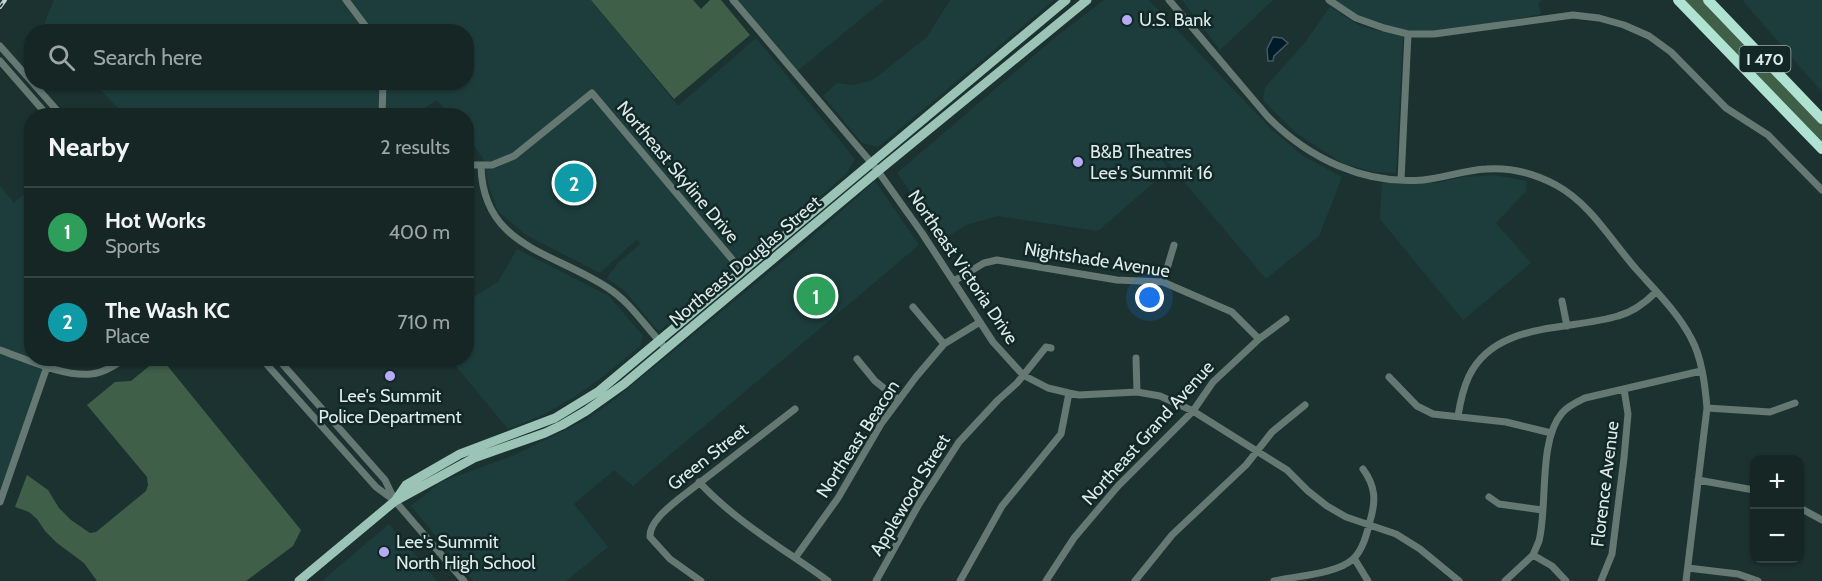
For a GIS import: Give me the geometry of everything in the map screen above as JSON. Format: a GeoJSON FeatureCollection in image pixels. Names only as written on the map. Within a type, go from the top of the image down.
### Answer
{"type":"FeatureCollection","features":[{"type":"Feature","properties":{"kind":"highway","name":"I 470"},"geometry":{"type":"LineString","coordinates":[[1678,0],[1822,149]]}},
{"type":"Feature","properties":{"kind":"highway","name":"I 470"},"geometry":{"type":"LineString","coordinates":[[1708,0],[1822,119]]}},
{"type":"Feature","properties":{"kind":"main road","name":"Northeast Douglas Street"},"geometry":{"type":"LineString","coordinates":[[299,581],[395,501],[406,485],[460,454],[555,418],[574,408],[740,287],[1066,0]]}},
{"type":"Feature","properties":{"kind":"main road","name":"Northeast Douglas Street"},"geometry":{"type":"LineString","coordinates":[[663,345],[742,272],[1087,0]]}},
{"type":"Feature","properties":{"kind":"main road"},"geometry":{"type":"LineString","coordinates":[[740,287],[744,280],[742,272]]}},
{"type":"Feature","properties":{"kind":"street"},"geometry":{"type":"LineString","coordinates":[[346,0],[364,24]]}},
{"type":"Feature","properties":{"kind":"street","name":"Northeast Victoria Drive"},"geometry":{"type":"LineString","coordinates":[[733,0],[875,167],[954,280],[1000,351],[1023,375],[1048,388],[1069,393],[1079,395],[1137,392],[1160,396],[1193,411],[1287,470],[1327,506],[1346,517],[1396,534],[1420,549],[1459,581]]}},
{"type":"Feature","properties":{"kind":"street"},"geometry":{"type":"LineString","coordinates":[[1169,0],[1268,117],[1284,134],[1304,148],[1351,172],[1401,180],[1441,178],[1486,168],[1530,174],[1575,198],[1598,222],[1678,317],[1692,338],[1701,371],[1707,408],[1686,581]]}},
{"type":"Feature","properties":{"kind":"street"},"geometry":{"type":"LineString","coordinates":[[1329,0],[1356,18],[1408,34],[1434,34],[1573,15],[1599,18],[1624,25],[1649,36],[1671,52],[1726,108],[1768,135],[1822,190]]}},
{"type":"Feature","properties":{"kind":"street"},"geometry":{"type":"LineString","coordinates":[[1401,180],[1408,34]]}},
{"type":"Feature","properties":{"kind":"street"},"geometry":{"type":"LineString","coordinates":[[0,46],[24,73]]}},
{"type":"Feature","properties":{"kind":"street"},"geometry":{"type":"LineString","coordinates":[[0,61],[24,88]]}},
{"type":"Feature","properties":{"kind":"street"},"geometry":{"type":"LineString","coordinates":[[25,90],[41,108]]}},
{"type":"Feature","properties":{"kind":"street"},"geometry":{"type":"LineString","coordinates":[[39,90],[55,108]]}},
{"type":"Feature","properties":{"kind":"street"},"geometry":{"type":"LineString","coordinates":[[382,108],[383,90]]}},
{"type":"Feature","properties":{"kind":"street","name":"Northeast Skyline Drive"},"geometry":{"type":"LineString","coordinates":[[481,166],[504,161],[522,151],[592,93],[742,272]]}},
{"type":"Feature","properties":{"kind":"street"},"geometry":{"type":"LineString","coordinates":[[474,166],[481,166],[484,194],[501,226],[520,241],[610,289],[663,345]]}},
{"type":"Feature","properties":{"kind":"street"},"geometry":{"type":"LineString","coordinates":[[1162,282],[1174,246]]}},
{"type":"Feature","properties":{"kind":"street","name":"Nightshade Avenue"},"geometry":{"type":"LineString","coordinates":[[954,280],[984,263],[997,260],[1117,280],[1162,282],[1232,312],[1259,339]]}},
{"type":"Feature","properties":{"kind":"street"},"geometry":{"type":"LineString","coordinates":[[1458,417],[1469,375],[1485,354],[1507,340],[1618,316],[1636,308],[1656,292]]}},
{"type":"Feature","properties":{"kind":"street"},"geometry":{"type":"LineString","coordinates":[[1562,302],[1567,326]]}},
{"type":"Feature","properties":{"kind":"street"},"geometry":{"type":"LineString","coordinates":[[913,307],[944,344]]}},
{"type":"Feature","properties":{"kind":"street","name":"Northeast Grand Avenue"},"geometry":{"type":"LineString","coordinates":[[1046,581],[1074,538],[1118,486],[1193,411],[1213,382],[1259,339],[1286,319]]}},
{"type":"Feature","properties":{"kind":"street","name":"Northeast Beacon"},"geometry":{"type":"LineString","coordinates":[[795,558],[838,498],[871,441],[899,400],[944,344],[980,322]]}},
{"type":"Feature","properties":{"kind":"street","name":"Applewood Street"},"geometry":{"type":"LineString","coordinates":[[876,581],[919,504],[959,442],[1023,375],[1046,347],[1052,348]]}},
{"type":"Feature","properties":{"kind":"street"},"geometry":{"type":"LineString","coordinates":[[0,350],[24,356]]}},
{"type":"Feature","properties":{"kind":"street"},"geometry":{"type":"LineString","coordinates":[[1136,358],[1137,392]]}},
{"type":"Feature","properties":{"kind":"street"},"geometry":{"type":"LineString","coordinates":[[857,359],[875,381],[899,400]]}},
{"type":"Feature","properties":{"kind":"street"},"geometry":{"type":"LineString","coordinates":[[0,502],[48,366]]}},
{"type":"Feature","properties":{"kind":"street"},"geometry":{"type":"LineString","coordinates":[[57,366],[70,373],[92,374],[114,366]]}},
{"type":"Feature","properties":{"kind":"street"},"geometry":{"type":"LineString","coordinates":[[268,366],[376,487],[395,501],[464,581]]}},
{"type":"Feature","properties":{"kind":"street"},"geometry":{"type":"LineString","coordinates":[[284,366],[385,480],[395,501]]}},
{"type":"Feature","properties":{"kind":"street"},"geometry":{"type":"LineString","coordinates":[[1505,581],[1533,555],[1541,534],[1551,434],[1563,413],[1573,404],[1585,398],[1701,371]]}},
{"type":"Feature","properties":{"kind":"street"},"geometry":{"type":"LineString","coordinates":[[1389,377],[1417,406],[1433,414],[1506,422],[1551,434]]}},
{"type":"Feature","properties":{"kind":"street","name":"Florence Avenue"},"geometry":{"type":"LineString","coordinates":[[1601,581],[1612,554],[1624,458],[1628,414],[1624,389]]}},
{"type":"Feature","properties":{"kind":"street"},"geometry":{"type":"LineString","coordinates":[[960,581],[1002,506],[1061,434],[1069,393]]}},
{"type":"Feature","properties":{"kind":"street"},"geometry":{"type":"LineString","coordinates":[[1707,408],[1770,412],[1794,403]]}},
{"type":"Feature","properties":{"kind":"street"},"geometry":{"type":"LineString","coordinates":[[1135,581],[1172,535],[1258,451],[1272,432],[1305,405]]}},
{"type":"Feature","properties":{"kind":"street","name":"Green Street"},"geometry":{"type":"LineString","coordinates":[[701,581],[670,559],[650,537],[650,530],[666,510],[699,482],[795,409]]}},
{"type":"Feature","properties":{"kind":"street"},"geometry":{"type":"LineString","coordinates":[[329,435],[343,440],[349,438]]}},
{"type":"Feature","properties":{"kind":"street"},"geometry":{"type":"LineString","coordinates":[[1274,581],[1335,568],[1354,558],[1369,526],[1375,496],[1369,478],[1363,469]]}},
{"type":"Feature","properties":{"kind":"street"},"geometry":{"type":"LineString","coordinates":[[1698,480],[1750,489]]}},
{"type":"Feature","properties":{"kind":"street"},"geometry":{"type":"LineString","coordinates":[[699,482],[720,504],[828,581]]}},
{"type":"Feature","properties":{"kind":"street"},"geometry":{"type":"LineString","coordinates":[[1489,497],[1499,504],[1542,510]]}},
{"type":"Feature","properties":{"kind":"street"},"geometry":{"type":"LineString","coordinates":[[1802,509],[1822,520]]}},
{"type":"Feature","properties":{"kind":"street"},"geometry":{"type":"LineString","coordinates":[[1533,555],[1552,566],[1566,581]]}},
{"type":"Feature","properties":{"kind":"street"},"geometry":{"type":"LineString","coordinates":[[1354,558],[1368,581]]}},
{"type":"Feature","properties":{"kind":"street"},"geometry":{"type":"LineString","coordinates":[[1688,568],[1738,574],[1758,581]]}},
{"type":"Feature","properties":{"kind":"shaded area"},"geometry":{"type":"Polygon","coordinates":[[[54,0],[591,0],[678,106],[756,38],[855,159],[846,174],[739,268],[660,330],[656,329],[626,292],[607,278],[618,263],[640,244],[637,239],[600,273],[526,235],[498,211],[488,184],[483,158],[474,146],[474,108],[444,108],[437,100],[424,108],[118,108],[101,90],[474,90],[474,24],[44,24],[54,0]]]}},
{"type":"Feature","properties":{"kind":"shaded area"},"geometry":{"type":"Polygon","coordinates":[[[729,0],[884,0],[795,73],[729,0]]]}},
{"type":"Feature","properties":{"kind":"shaded area"},"geometry":{"type":"Polygon","coordinates":[[[950,0],[1054,0],[878,147],[862,143],[823,96],[837,83],[854,85],[873,80],[927,37],[950,0]]]}},
{"type":"Feature","properties":{"kind":"shaded area"},"geometry":{"type":"Polygon","coordinates":[[[1104,0],[1149,0],[1270,128],[1303,156],[1342,177],[1319,236],[1266,279],[1160,153],[1167,171],[1098,231],[998,216],[966,225],[944,239],[897,173],[1057,36],[1104,0]]]}},
{"type":"Feature","properties":{"kind":"shaded area"},"geometry":{"type":"Polygon","coordinates":[[[1182,0],[1273,0],[1220,50],[1182,0]]]}},
{"type":"Feature","properties":{"kind":"shaded area"},"geometry":{"type":"Polygon","coordinates":[[[1326,0],[1541,0],[1538,3],[1541,14],[1455,31],[1408,34],[1358,19],[1326,0]]]}},
{"type":"Feature","properties":{"kind":"shaded area"},"geometry":{"type":"Polygon","coordinates":[[[1822,0],[1822,92],[1743,1],[1822,0]]]}},
{"type":"Feature","properties":{"kind":"shaded area"},"geometry":{"type":"Polygon","coordinates":[[[1330,7],[1360,26],[1403,37],[1396,173],[1374,172],[1342,163],[1296,133],[1263,100],[1265,87],[1304,44],[1330,7]]]}},
{"type":"Feature","properties":{"kind":"shaded area"},"geometry":{"type":"Polygon","coordinates":[[[1273,37],[1282,38],[1288,43],[1274,56],[1273,61],[1268,61],[1267,49],[1273,37]]]}},
{"type":"Feature","properties":{"kind":"shaded area"},"geometry":{"type":"Polygon","coordinates":[[[1494,175],[1527,181],[1526,191],[1496,223],[1531,263],[1463,320],[1380,219],[1382,183],[1437,183],[1464,177],[1494,175]]]}},
{"type":"Feature","properties":{"kind":"shaded area"},"geometry":{"type":"Polygon","coordinates":[[[875,181],[919,245],[633,486],[614,470],[574,504],[608,547],[566,581],[473,581],[411,506],[441,482],[512,456],[586,420],[614,400],[805,243],[875,181]]]}},
{"type":"Feature","properties":{"kind":"shaded area"},"geometry":{"type":"Polygon","coordinates":[[[0,186],[14,203],[24,194],[24,366],[48,366],[0,502],[0,186]]]}},
{"type":"Feature","properties":{"kind":"shaded area"},"geometry":{"type":"Polygon","coordinates":[[[517,249],[609,296],[643,336],[640,346],[574,397],[545,414],[508,429],[456,366],[474,366],[474,297],[498,282],[517,249]]]}},
{"type":"Feature","properties":{"kind":"shaded area","name":"Lee's Summit North High School"},"geometry":{"type":"Polygon","coordinates":[[[389,524],[437,581],[322,581],[389,524]]]}},
{"type":"Feature","properties":{"kind":"green space"},"geometry":{"type":"Polygon","coordinates":[[[591,0],[693,0],[701,9],[710,0],[721,0],[750,35],[674,99],[591,0]]]}},
{"type":"Feature","properties":{"kind":"green space"},"geometry":{"type":"Polygon","coordinates":[[[1683,0],[1703,0],[1822,124],[1822,144],[1683,0]]]}},
{"type":"Feature","properties":{"kind":"green space"},"geometry":{"type":"Polygon","coordinates":[[[149,366],[168,366],[301,530],[293,546],[246,581],[97,581],[84,563],[57,543],[37,519],[29,512],[15,507],[27,475],[48,490],[59,508],[71,520],[90,533],[96,532],[146,491],[147,477],[87,405],[115,382],[131,381],[149,366]]]}},
{"type":"Feature","properties":{"kind":"railway"},"geometry":{"type":"LineString","coordinates":[[0,7],[5,0]]}},
{"type":"Feature","properties":{"kind":"place","name":"U.S. Bank"},"geometry":{"type":"Point","coordinates":[1127,20]}},
{"type":"Feature","properties":{"kind":"place","name":"B&B Theatres Lee's Summit 16"},"geometry":{"type":"Point","coordinates":[1078,162]}},
{"type":"Feature","properties":{"kind":"place","name":"The Wash KC"},"geometry":{"type":"Point","coordinates":[574,183]}},
{"type":"Feature","properties":{"kind":"place","name":"Hot Works"},"geometry":{"type":"Point","coordinates":[816,296]}},
{"type":"Feature","properties":{"kind":"place","name":"Lee's Summit Police Department"},"geometry":{"type":"Point","coordinates":[390,376]}},
{"type":"Feature","properties":{"kind":"place","name":"Lee's Summit North High School"},"geometry":{"type":"Point","coordinates":[384,552]}}]}
